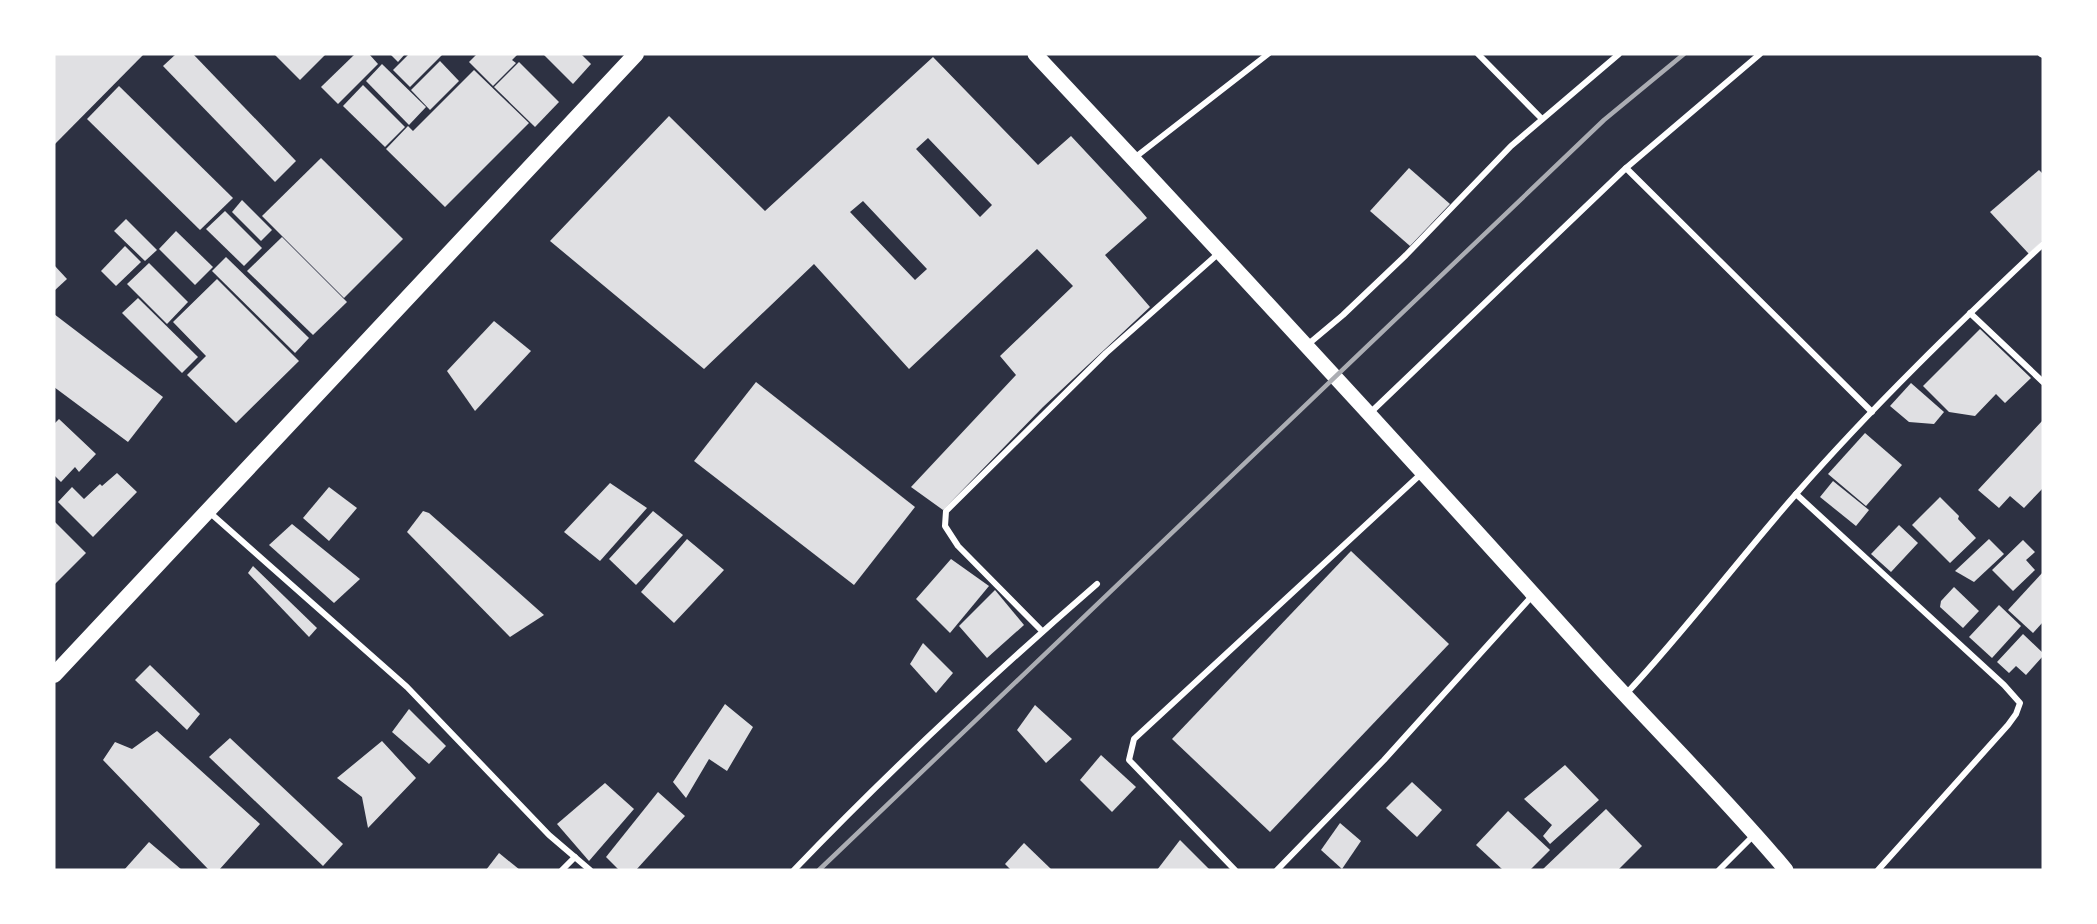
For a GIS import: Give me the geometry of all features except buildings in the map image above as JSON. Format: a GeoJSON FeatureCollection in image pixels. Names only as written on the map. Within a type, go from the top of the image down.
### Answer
{"type":"FeatureCollection","features":[{"type":"Feature","properties":{"kind":"highway"},"geometry":{"type":"LineString","coordinates":[[54,675],[636,54]]}},
{"type":"Feature","properties":{"kind":"main road"},"geometry":{"type":"LineString","coordinates":[[1035,54],[1221,252],[1624,695],[1755,833],[1786,870]]}},
{"type":"Feature","properties":{"kind":"street"},"geometry":{"type":"LineString","coordinates":[[1133,159],[1268,54]]}},
{"type":"Feature","properties":{"kind":"street"},"geometry":{"type":"LineString","coordinates":[[1478,54],[1542,118]]}},
{"type":"Feature","properties":{"kind":"street"},"geometry":{"type":"LineString","coordinates":[[1305,346],[1343,315],[1406,255],[1511,146],[1617,54]]}},
{"type":"Feature","properties":{"kind":"street"},"geometry":{"type":"LineString","coordinates":[[1369,414],[1626,168],[1760,54]]}},
{"type":"Feature","properties":{"kind":"street"},"geometry":{"type":"LineString","coordinates":[[1626,168],[1872,412]]}},
{"type":"Feature","properties":{"kind":"street"},"geometry":{"type":"LineString","coordinates":[[1624,695],[1660,657],[1796,494],[1872,412],[1970,313],[2043,244]]}},
{"type":"Feature","properties":{"kind":"street"},"geometry":{"type":"LineString","coordinates":[[1042,631],[958,546],[945,526],[946,511],[1107,353],[1221,252]]}},
{"type":"Feature","properties":{"kind":"street"},"geometry":{"type":"LineString","coordinates":[[1970,313],[2043,382]]}},
{"type":"Feature","properties":{"kind":"street"},"geometry":{"type":"LineString","coordinates":[[1235,870],[1130,760],[1134,740],[1423,473]]}},
{"type":"Feature","properties":{"kind":"street"},"geometry":{"type":"LineString","coordinates":[[1796,494],[2004,685],[2020,703],[2008,725],[1878,870]]}},
{"type":"Feature","properties":{"kind":"street"},"geometry":{"type":"LineString","coordinates":[[207,510],[407,687],[549,835],[590,870]]}},
{"type":"Feature","properties":{"kind":"street"},"geometry":{"type":"LineString","coordinates":[[794,870],[859,802],[1042,631],[1096,584]]}},
{"type":"Feature","properties":{"kind":"street"},"geometry":{"type":"LineString","coordinates":[[1277,870],[1376,768],[1534,594]]}},
{"type":"Feature","properties":{"kind":"street"},"geometry":{"type":"LineString","coordinates":[[1719,870],[1755,833]]}},
{"type":"Feature","properties":{"kind":"street"},"geometry":{"type":"LineString","coordinates":[[562,870],[575,857]]}},
{"type":"Feature","properties":{"kind":"railway"},"geometry":{"type":"LineString","coordinates":[[819,870],[1604,120],[1684,54]]}}]}
